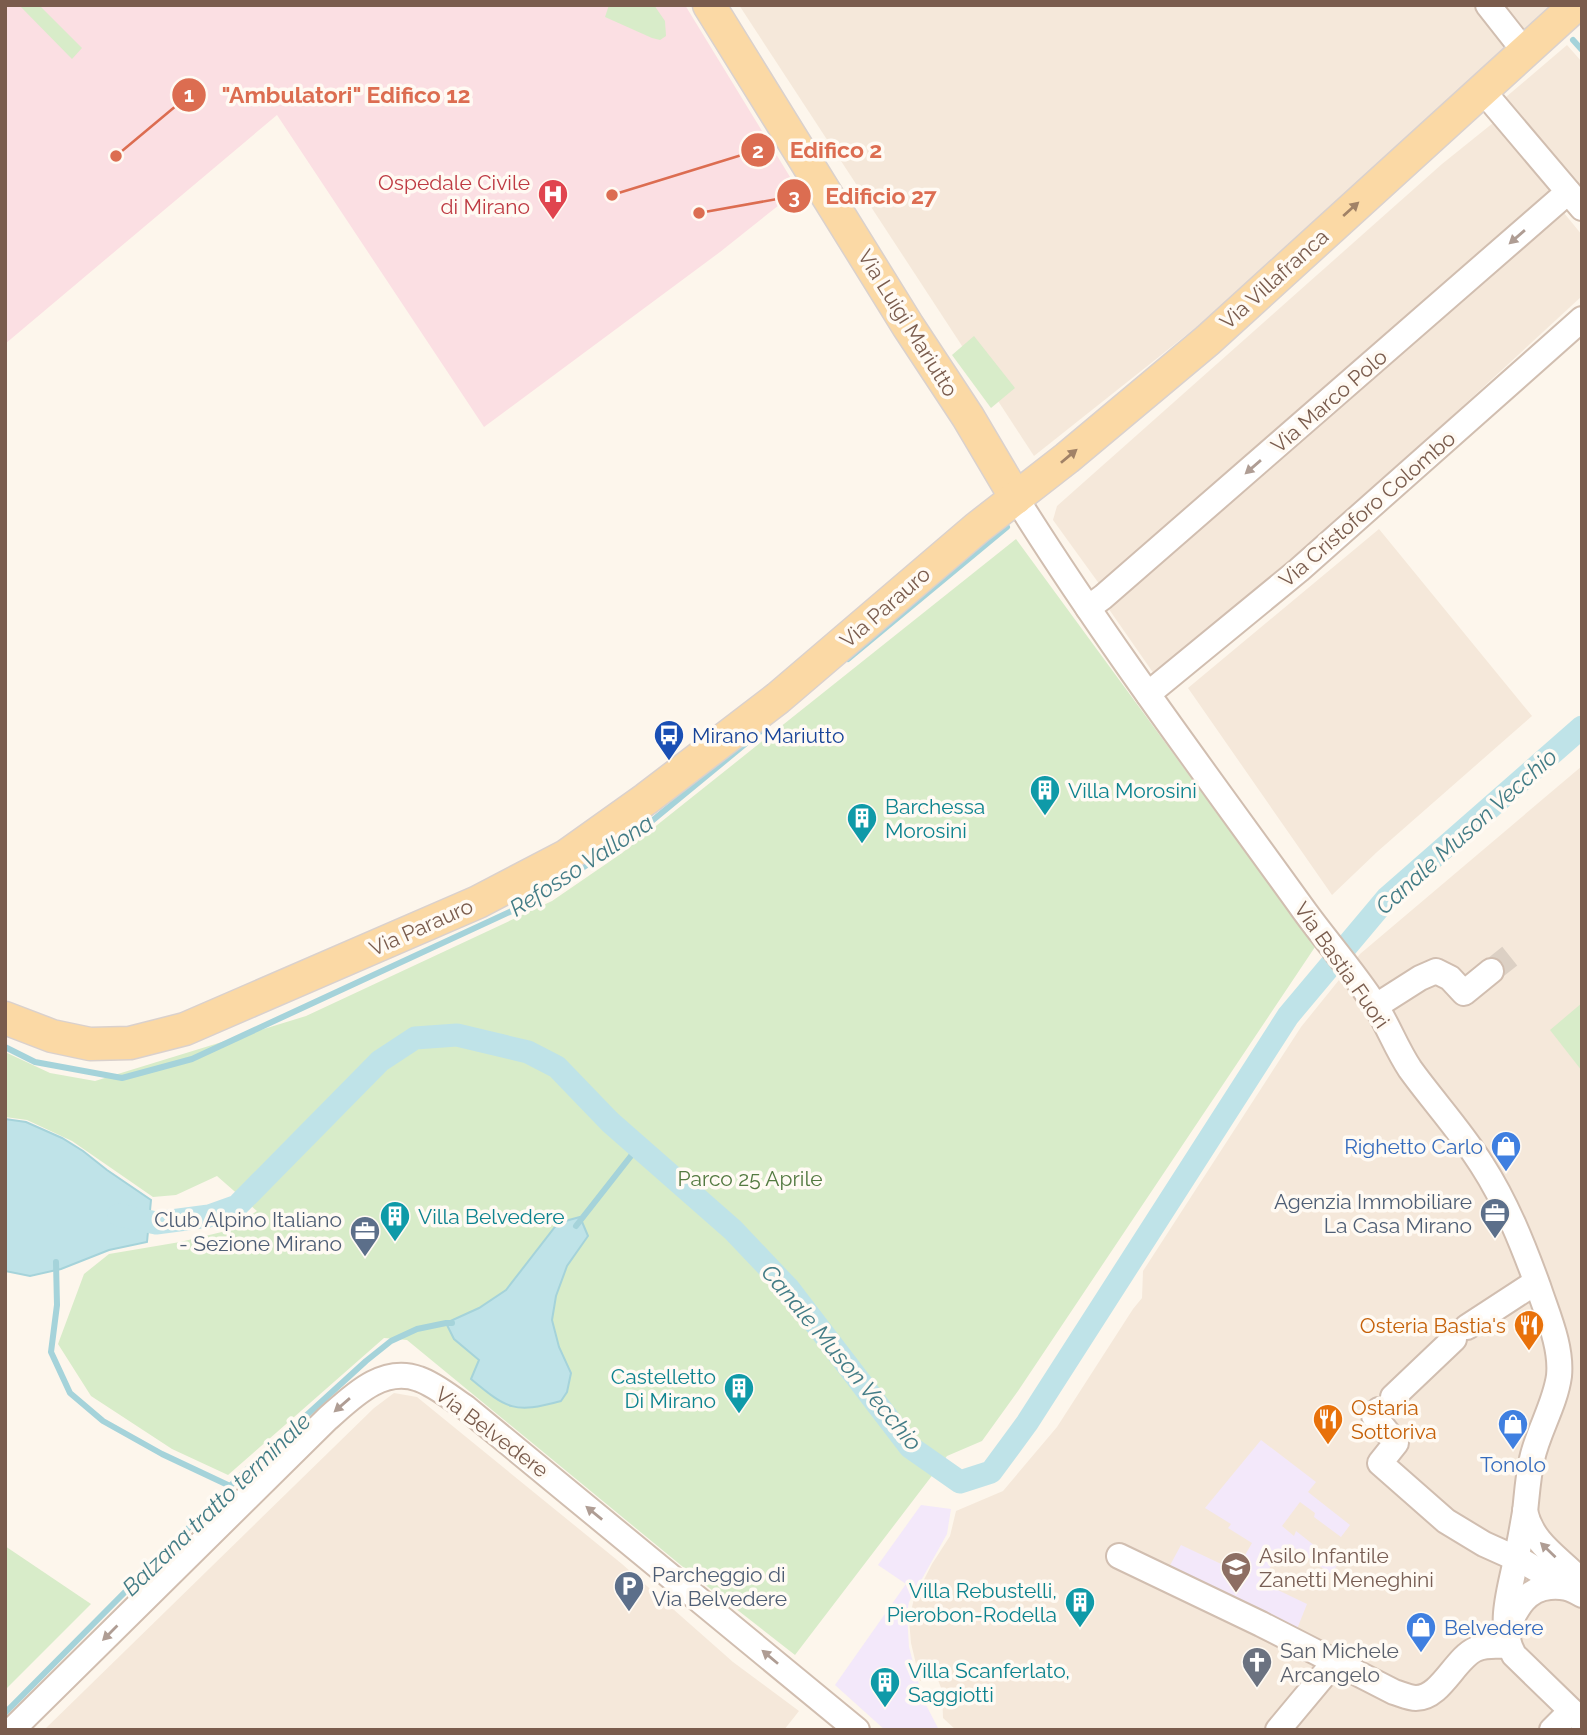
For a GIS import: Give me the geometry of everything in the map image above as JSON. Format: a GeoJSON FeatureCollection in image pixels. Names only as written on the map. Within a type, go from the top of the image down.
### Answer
{"type":"FeatureCollection","features":[{"type":"Feature","properties":{"kind":"main road","name":"Via Luigi Mariutto"},"geometry":{"type":"LineString","coordinates":[[709,5],[1016,498]]}},
{"type":"Feature","properties":{"kind":"main road","name":"Via Villafranca"},"geometry":{"type":"LineString","coordinates":[[1016,498],[1208,340],[1576,5]]}},
{"type":"Feature","properties":{"kind":"main road","name":"Via Parauro"},"geometry":{"type":"LineString","coordinates":[[5,1018],[52,1036],[90,1044],[130,1043],[185,1029],[478,902],[566,856],[646,799],[778,698],[977,528],[1016,498]]}},
{"type":"Feature","properties":{"kind":"street"},"geometry":{"type":"LineString","coordinates":[[1488,5],[1525,52]]}},
{"type":"Feature","properties":{"kind":"street"},"geometry":{"type":"LineString","coordinates":[[1483,90],[1575,200]]}},
{"type":"Feature","properties":{"kind":"street","name":"Via Marco Polo"},"geometry":{"type":"LineString","coordinates":[[1088,608],[1575,200]]}},
{"type":"Feature","properties":{"kind":"street","name":"Via Cristoforo Colombo"},"geometry":{"type":"LineString","coordinates":[[1148,694],[1299,570],[1582,319]]}},
{"type":"Feature","properties":{"kind":"street","name":"Via Bastia Fuori"},"geometry":{"type":"LineString","coordinates":[[1016,498],[1148,694],[1376,1006],[1399,1051],[1482,1165],[1512,1222],[1553,1332],[1559,1374],[1555,1395],[1532,1458],[1525,1511],[1505,1609],[1508,1637]]}},
{"type":"Feature","properties":{"kind":"street"},"geometry":{"type":"LineString","coordinates":[[1376,1006],[1419,978],[1436,971],[1450,978],[1464,993],[1491,971]]}},
{"type":"Feature","properties":{"kind":"street"},"geometry":{"type":"LineString","coordinates":[[1536,1282],[1460,1333],[1374,1416],[1396,1443],[1380,1463],[1446,1521],[1484,1544],[1576,1587]]}},
{"type":"Feature","properties":{"kind":"street","name":"Via Belvedere"},"geometry":{"type":"LineString","coordinates":[[12,1730],[327,1419],[356,1393],[372,1383],[402,1376],[418,1379],[466,1408],[857,1730]]}},
{"type":"Feature","properties":{"kind":"street"},"geometry":{"type":"LineString","coordinates":[[1525,1511],[1528,1524],[1540,1542],[1576,1587]]}},
{"type":"Feature","properties":{"kind":"street"},"geometry":{"type":"LineString","coordinates":[[1119,1556],[1394,1692],[1418,1699],[1435,1689],[1464,1656],[1508,1637]]}},
{"type":"Feature","properties":{"kind":"street"},"geometry":{"type":"LineString","coordinates":[[1552,1730],[1576,1716],[1514,1655],[1508,1637],[1523,1599],[1532,1592],[1540,1588],[1576,1587]]}},
{"type":"Feature","properties":{"kind":"street"},"geometry":{"type":"LineString","coordinates":[[1278,1730],[1333,1661]]}},
{"type":"Feature","properties":{"kind":"shaded area","name":"Ospedale Civile di Mirano"},"geometry":{"type":"Polygon","coordinates":[[[5,5],[685,5],[798,190],[720,252],[484,427],[277,115],[5,344],[5,5]]]}},
{"type":"Feature","properties":{"kind":"shaded area"},"geometry":{"type":"Polygon","coordinates":[[[739,5],[1553,5],[1233,298],[1034,456],[739,5]]]}},
{"type":"Feature","properties":{"kind":"shaded area"},"geometry":{"type":"Polygon","coordinates":[[[1567,45],[1582,62],[1582,188],[1506,97],[1567,45]]]}},
{"type":"Feature","properties":{"kind":"shaded area"},"geometry":{"type":"Polygon","coordinates":[[[1493,123],[1553,191],[1100,585],[1053,520],[1057,506],[1442,164],[1493,123]]]}},
{"type":"Feature","properties":{"kind":"shaded area"},"geometry":{"type":"Polygon","coordinates":[[[1560,208],[1582,235],[1582,296],[1361,500],[1154,674],[1106,605],[1560,208]]]}},
{"type":"Feature","properties":{"kind":"shaded area"},"geometry":{"type":"Polygon","coordinates":[[[1379,529],[1532,716],[1332,895],[1188,688],[1379,529]]]}},
{"type":"Feature","properties":{"kind":"shaded area"},"geometry":{"type":"Polygon","coordinates":[[[1582,766],[1582,1730],[956,1730],[943,1718],[942,1690],[936,1675],[920,1681],[911,1643],[909,1619],[914,1599],[950,1536],[956,1511],[1003,1491],[1057,1427],[1142,1298],[1143,1271],[1301,1027],[1360,954],[1582,766]]]}},
{"type":"Feature","properties":{"kind":"shaded area"},"geometry":{"type":"Polygon","coordinates":[[[394,1393],[417,1397],[622,1564],[733,1662],[799,1711],[784,1730],[44,1730],[374,1408],[394,1393]]]}},
{"type":"Feature","properties":{"kind":"shaded area"},"geometry":{"type":"Polygon","coordinates":[[[1261,1440],[1316,1482],[1308,1492],[1350,1525],[1341,1537],[1314,1517],[1315,1513],[1300,1502],[1282,1526],[1294,1536],[1296,1531],[1338,1564],[1331,1574],[1289,1544],[1259,1581],[1307,1604],[1297,1629],[1168,1569],[1181,1545],[1236,1571],[1252,1543],[1228,1528],[1231,1524],[1205,1508],[1261,1440]]]}},
{"type":"Feature","properties":{"kind":"shaded area"},"geometry":{"type":"Polygon","coordinates":[[[921,1505],[951,1509],[947,1534],[909,1602],[907,1613],[909,1647],[919,1685],[939,1730],[885,1730],[835,1685],[906,1584],[878,1565],[921,1505]]]}},
{"type":"Feature","properties":{"kind":"green space"},"geometry":{"type":"Polygon","coordinates":[[[19,5],[39,5],[82,48],[72,59],[19,5]]]}},
{"type":"Feature","properties":{"kind":"green space"},"geometry":{"type":"Polygon","coordinates":[[[609,5],[654,5],[665,21],[666,36],[660,40],[652,38],[605,17],[609,5]]]}},
{"type":"Feature","properties":{"kind":"green space"},"geometry":{"type":"Polygon","coordinates":[[[974,336],[1015,388],[991,408],[952,355],[974,336]]]}},
{"type":"Feature","properties":{"kind":"green space","name":"Parco 25 Aprile"},"geometry":{"type":"Polygon","coordinates":[[[1016,539],[1315,947],[982,1441],[947,1456],[795,1655],[694,1576],[407,1340],[384,1338],[228,1475],[172,1449],[91,1396],[58,1344],[84,1274],[109,1254],[226,1231],[257,1211],[217,1176],[176,1195],[153,1197],[72,1141],[27,1120],[5,1117],[5,1052],[50,1073],[95,1081],[306,1016],[552,901],[622,853],[1016,539]]]}},
{"type":"Feature","properties":{"kind":"green space"},"geometry":{"type":"Polygon","coordinates":[[[1582,1003],[1582,1071],[1550,1030],[1582,1003]]]}},
{"type":"Feature","properties":{"kind":"green space"},"geometry":{"type":"Polygon","coordinates":[[[5,1546],[91,1604],[5,1690],[5,1546]]]}},
{"type":"Feature","properties":{"kind":"water"},"geometry":{"type":"Polygon","coordinates":[[[5,1119],[26,1122],[62,1138],[151,1200],[147,1242],[109,1250],[61,1269],[30,1276],[5,1271],[5,1119]]]}},
{"type":"Feature","properties":{"kind":"water"},"geometry":{"type":"Polygon","coordinates":[[[580,1217],[588,1236],[567,1266],[556,1296],[552,1320],[559,1347],[571,1373],[567,1392],[561,1401],[545,1405],[521,1408],[503,1403],[471,1379],[479,1360],[454,1339],[446,1323],[479,1308],[506,1290],[558,1223],[580,1217]]]}},
{"type":"Feature","properties":{"kind":"waterway","name":"Refosso Vallona"},"geometry":{"type":"LineString","coordinates":[[1573,40],[1582,50]]}},
{"type":"Feature","properties":{"kind":"waterway","name":"Refosso Vallona"},"geometry":{"type":"LineString","coordinates":[[848,659],[1007,527]]}},
{"type":"Feature","properties":{"kind":"waterway","name":"Refosso Vallona"},"geometry":{"type":"LineString","coordinates":[[5,1047],[35,1062],[122,1078],[192,1059],[531,902],[647,825],[767,726]]}},
{"type":"Feature","properties":{"kind":"waterway","name":"Canale Muson Vecchio"},"geometry":{"type":"LineString","coordinates":[[119,1215],[156,1223],[209,1216],[237,1206],[380,1061],[415,1038],[457,1035],[528,1052],[557,1067],[610,1122],[733,1230],[789,1289],[910,1447],[960,1482],[991,1472],[1027,1423],[1288,1016],[1387,898],[1582,727]]}},
{"type":"Feature","properties":{"kind":"waterway"},"geometry":{"type":"LineString","coordinates":[[576,1226],[638,1147]]}},
{"type":"Feature","properties":{"kind":"waterway"},"geometry":{"type":"LineString","coordinates":[[56,1262],[57,1305],[51,1352],[70,1393],[103,1421],[162,1454],[230,1486]]}},
{"type":"Feature","properties":{"kind":"waterway","name":"Balzana tratto terminale"},"geometry":{"type":"LineString","coordinates":[[5,1713],[241,1475],[366,1361],[391,1341],[417,1329],[452,1323]]}},
{"type":"Feature","properties":{"kind":"tunnel"},"geometry":{"type":"LineString","coordinates":[[1491,971],[1511,955]]}},
{"type":"Feature","properties":{"kind":"place","name":"\"Ambulatori\" Edifico 12"},"geometry":{"type":"Point","coordinates":[116,156]}},
{"type":"Feature","properties":{"kind":"place","name":"Edifico 2"},"geometry":{"type":"Point","coordinates":[612,195]}},
{"type":"Feature","properties":{"kind":"place","name":"Edificio 27"},"geometry":{"type":"Point","coordinates":[699,213]}},
{"type":"Feature","properties":{"kind":"place","name":"Ospedale Civile di Mirano"},"geometry":{"type":"Point","coordinates":[553,221]}},
{"type":"Feature","properties":{"kind":"place","name":"Mirano Mariutto"},"geometry":{"type":"Point","coordinates":[669,762]}},
{"type":"Feature","properties":{"kind":"place","name":"Villa Morosini"},"geometry":{"type":"Point","coordinates":[1045,817]}},
{"type":"Feature","properties":{"kind":"place","name":"Barchessa Morosini"},"geometry":{"type":"Point","coordinates":[862,845]}},
{"type":"Feature","properties":{"kind":"place","name":"Righetto Carlo"},"geometry":{"type":"Point","coordinates":[1506,1173]}},
{"type":"Feature","properties":{"kind":"place","name":"Agenzia Immobiliare La Casa Mirano"},"geometry":{"type":"Point","coordinates":[1495,1240]}},
{"type":"Feature","properties":{"kind":"place","name":"Villa Belvedere"},"geometry":{"type":"Point","coordinates":[395,1243]}},
{"type":"Feature","properties":{"kind":"place","name":"Club Alpino Italiano - Sezione Mirano"},"geometry":{"type":"Point","coordinates":[365,1258]}},
{"type":"Feature","properties":{"kind":"place","name":"Osteria Bastia's"},"geometry":{"type":"Point","coordinates":[1529,1352]}},
{"type":"Feature","properties":{"kind":"place","name":"Castelletto Di Mirano"},"geometry":{"type":"Point","coordinates":[739,1415]}},
{"type":"Feature","properties":{"kind":"place","name":"Ostaria Sottoriva"},"geometry":{"type":"Point","coordinates":[1328,1446]}},
{"type":"Feature","properties":{"kind":"place","name":"Tonolo"},"geometry":{"type":"Point","coordinates":[1513,1451]}},
{"type":"Feature","properties":{"kind":"place","name":"Asilo Infantile Zanetti Meneghini"},"geometry":{"type":"Point","coordinates":[1236,1594]}},
{"type":"Feature","properties":{"kind":"place","name":"Parcheggio di Via Belvedere"},"geometry":{"type":"Point","coordinates":[629,1613]}},
{"type":"Feature","properties":{"kind":"place","name":"Villa Rebustelli, Pierobon-Rodella"},"geometry":{"type":"Point","coordinates":[1080,1629]}},
{"type":"Feature","properties":{"kind":"place","name":"Belvedere"},"geometry":{"type":"Point","coordinates":[1421,1654]}},
{"type":"Feature","properties":{"kind":"place","name":"San Michele Arcangelo"},"geometry":{"type":"Point","coordinates":[1257,1689]}},
{"type":"Feature","properties":{"kind":"place","name":"Villa Scanferlato, Saggiotti"},"geometry":{"type":"Point","coordinates":[885,1709]}}]}
